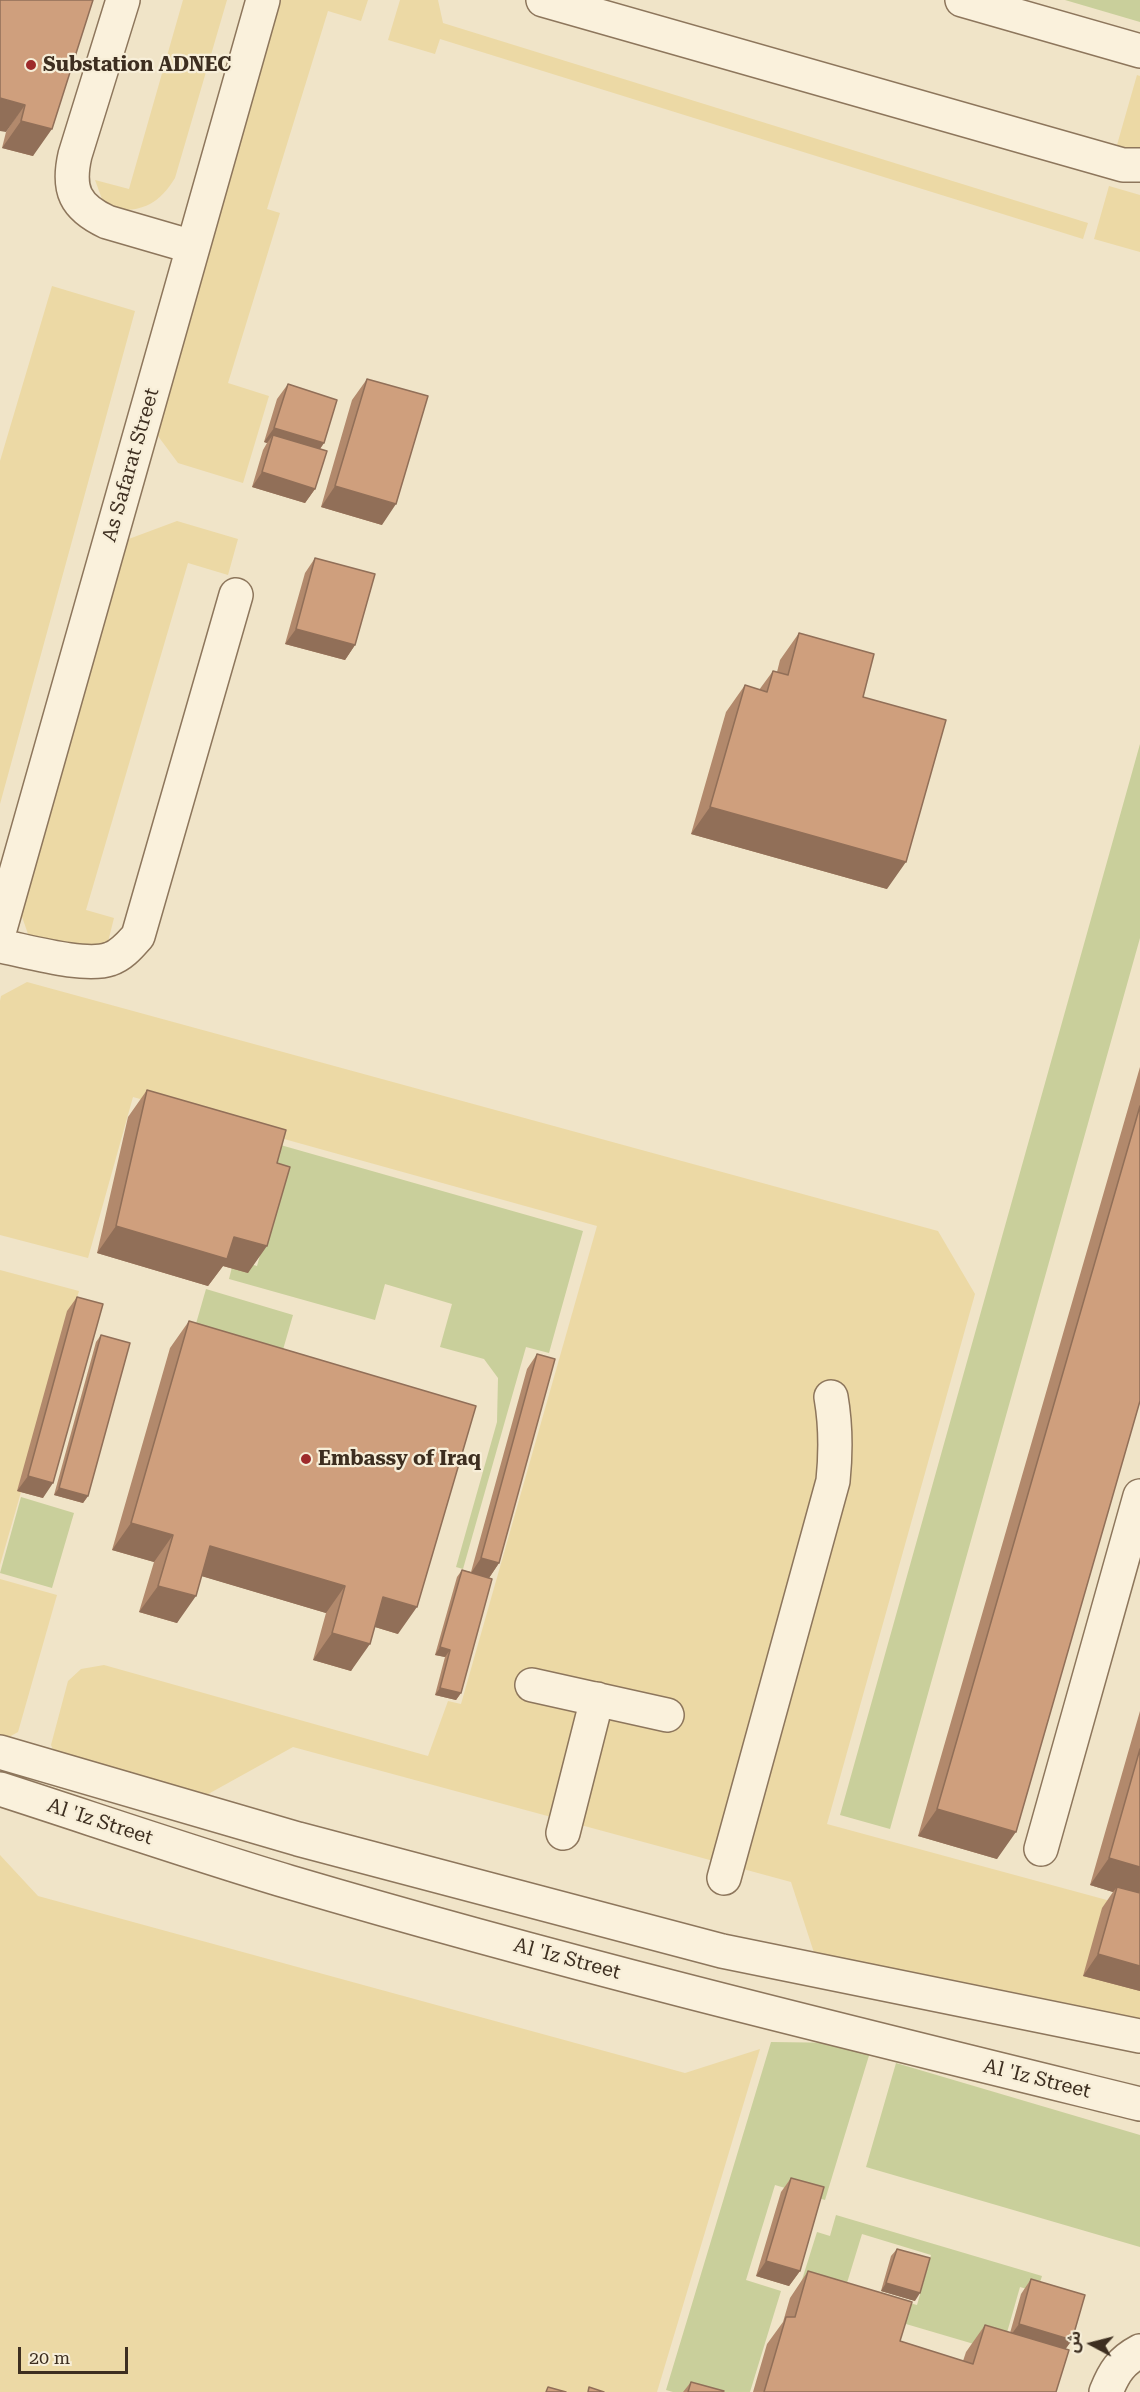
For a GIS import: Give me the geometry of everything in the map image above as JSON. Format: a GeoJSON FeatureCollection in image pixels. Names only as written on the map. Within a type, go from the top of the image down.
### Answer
{"type":"FeatureCollection","features":[{"type":"Feature","properties":{"kind":"street"},"geometry":{"type":"LineString","coordinates":[[123,0],[75,155],[71,182],[84,209],[96,217],[193,247]]}},
{"type":"Feature","properties":{"kind":"street","name":"As Safarat Street"},"geometry":{"type":"LineString","coordinates":[[0,929],[263,0]]}},
{"type":"Feature","properties":{"kind":"street"},"geometry":{"type":"LineString","coordinates":[[543,0],[1123,165],[1140,165]]}},
{"type":"Feature","properties":{"kind":"street"},"geometry":{"type":"LineString","coordinates":[[962,0],[1140,51]]}},
{"type":"Feature","properties":{"kind":"street"},"geometry":{"type":"LineString","coordinates":[[0,946],[94,963],[111,959],[126,951],[138,936],[236,595]]}},
{"type":"Feature","properties":{"kind":"street"},"geometry":{"type":"LineString","coordinates":[[724,1878],[833,1481],[836,1453],[831,1397]]}},
{"type":"Feature","properties":{"kind":"street"},"geometry":{"type":"LineString","coordinates":[[1041,1849],[1140,1496]]}},
{"type":"Feature","properties":{"kind":"street"},"geometry":{"type":"LineString","coordinates":[[532,1685],[667,1715]]}},
{"type":"Feature","properties":{"kind":"street"},"geometry":{"type":"LineString","coordinates":[[563,1833],[597,1699]]}},
{"type":"Feature","properties":{"kind":"street","name":"Al 'Iz Street"},"geometry":{"type":"LineString","coordinates":[[0,1752],[298,1839],[722,1951],[1140,2036]]}},
{"type":"Feature","properties":{"kind":"street","name":"Al 'Iz Street"},"geometry":{"type":"LineString","coordinates":[[0,1789],[238,1866],[391,1911],[714,1999],[1140,2104]]}},
{"type":"Feature","properties":{"kind":"street"},"geometry":{"type":"LineString","coordinates":[[1106,2392],[1113,2374],[1124,2360],[1140,2350]]}},
{"type":"Feature","properties":{"kind":"green space"},"geometry":{"type":"Polygon","coordinates":[[[1065,0],[1140,0],[1140,22],[1065,0]]]}},
{"type":"Feature","properties":{"kind":"green space"},"geometry":{"type":"Polygon","coordinates":[[[1140,744],[1140,938],[890,1829],[840,1815],[1140,744]]]}},
{"type":"Feature","properties":{"kind":"green space"},"geometry":{"type":"Polygon","coordinates":[[[277,1144],[583,1231],[549,1353],[526,1347],[463,1569],[456,1567],[497,1422],[498,1378],[484,1359],[440,1347],[452,1304],[385,1284],[375,1320],[229,1279],[234,1259],[257,1266],[282,1176],[269,1172],[277,1144]]]}},
{"type":"Feature","properties":{"kind":"green space"},"geometry":{"type":"Polygon","coordinates":[[[206,1289],[293,1315],[276,1374],[189,1348],[206,1289]]]}},
{"type":"Feature","properties":{"kind":"green space"},"geometry":{"type":"Polygon","coordinates":[[[21,1497],[74,1513],[52,1588],[0,1573],[21,1497]]]}},
{"type":"Feature","properties":{"kind":"green space"},"geometry":{"type":"Polygon","coordinates":[[[771,2042],[848,2043],[871,2049],[825,2200],[775,2185],[746,2280],[781,2291],[750,2392],[673,2392],[666,2390],[771,2042]]]}},
{"type":"Feature","properties":{"kind":"green space"},"geometry":{"type":"Polygon","coordinates":[[[896,2063],[1140,2135],[1140,2247],[866,2167],[896,2063]]]}},
{"type":"Feature","properties":{"kind":"green space"},"geometry":{"type":"Polygon","coordinates":[[[836,2215],[1042,2276],[1037,2292],[1020,2287],[1004,2343],[1018,2357],[889,2319],[895,2299],[917,2305],[931,2255],[862,2234],[843,2296],[801,2283],[817,2232],[830,2236],[836,2215]]]}},
{"type":"Feature","properties":{"kind":"sand"},"geometry":{"type":"Polygon","coordinates":[[[183,0],[227,0],[175,178],[161,196],[146,206],[129,210],[106,210],[95,180],[129,189],[183,0]]]}},
{"type":"Feature","properties":{"kind":"sand"},"geometry":{"type":"Polygon","coordinates":[[[277,0],[368,0],[361,21],[328,11],[267,209],[280,213],[228,383],[269,396],[243,483],[178,463],[155,432],[277,0]]]}},
{"type":"Feature","properties":{"kind":"sand"},"geometry":{"type":"Polygon","coordinates":[[[400,0],[438,0],[443,23],[1088,223],[1083,239],[440,39],[435,54],[388,40],[400,0]]]}},
{"type":"Feature","properties":{"kind":"sand"},"geometry":{"type":"Polygon","coordinates":[[[1137,75],[1140,76],[1140,151],[1115,152],[1137,75]]]}},
{"type":"Feature","properties":{"kind":"sand"},"geometry":{"type":"Polygon","coordinates":[[[1109,186],[1140,195],[1140,252],[1094,239],[1109,186]]]}},
{"type":"Feature","properties":{"kind":"sand"},"geometry":{"type":"Polygon","coordinates":[[[52,286],[135,311],[0,804],[0,461],[52,286]]]}},
{"type":"Feature","properties":{"kind":"sand"},"geometry":{"type":"Polygon","coordinates":[[[177,521],[238,539],[228,575],[188,563],[86,910],[114,918],[108,942],[93,951],[29,937],[20,911],[126,540],[177,521]]]}},
{"type":"Feature","properties":{"kind":"sand"},"geometry":{"type":"Polygon","coordinates":[[[27,982],[938,1231],[975,1294],[827,1824],[1140,1909],[1140,2019],[818,1965],[791,1882],[293,1747],[192,1803],[61,1768],[51,1745],[68,1681],[81,1669],[104,1665],[428,1756],[448,1701],[461,1704],[597,1226],[133,1097],[88,1258],[0,1235],[0,1001],[1,996],[27,982]]]}},
{"type":"Feature","properties":{"kind":"sand"},"geometry":{"type":"Polygon","coordinates":[[[0,1270],[79,1291],[0,1565],[0,1270]]]}},
{"type":"Feature","properties":{"kind":"sand"},"geometry":{"type":"Polygon","coordinates":[[[0,1579],[57,1595],[18,1732],[0,1742],[0,1579]]]}},
{"type":"Feature","properties":{"kind":"sand"},"geometry":{"type":"Polygon","coordinates":[[[0,1855],[38,1896],[685,2073],[760,2049],[657,2392],[0,2392],[0,1855]]]}},
{"type":"Feature","properties":{"kind":"building","name":"Substation ADNEC"},"geometry":{"type":"Polygon","coordinates":[[[0,0],[93,0],[52,129],[21,121],[25,105],[0,98],[0,0]]]}},
{"type":"Feature","properties":{"kind":"building"},"geometry":{"type":"Polygon","coordinates":[[[367,379],[428,396],[396,504],[335,486],[367,379]]]}},
{"type":"Feature","properties":{"kind":"building"},"geometry":{"type":"Polygon","coordinates":[[[288,384],[337,400],[324,443],[274,428],[288,384]]]}},
{"type":"Feature","properties":{"kind":"building"},"geometry":{"type":"Polygon","coordinates":[[[273,435],[327,451],[315,489],[262,472],[273,435]]]}},
{"type":"Feature","properties":{"kind":"building"},"geometry":{"type":"Polygon","coordinates":[[[315,558],[375,574],[355,645],[296,629],[315,558]]]}},
{"type":"Feature","properties":{"kind":"building"},"geometry":{"type":"Polygon","coordinates":[[[799,633],[874,654],[863,697],[946,720],[906,862],[710,807],[745,685],[767,692],[773,671],[788,675],[799,633]]]}},
{"type":"Feature","properties":{"kind":"building"},"geometry":{"type":"Polygon","coordinates":[[[147,1090],[286,1130],[277,1163],[290,1167],[267,1246],[234,1237],[227,1259],[116,1226],[147,1090]]]}},
{"type":"Feature","properties":{"kind":"building"},"geometry":{"type":"Polygon","coordinates":[[[1140,1106],[1140,1401],[1016,1832],[937,1809],[1140,1106]]]}},
{"type":"Feature","properties":{"kind":"building"},"geometry":{"type":"Polygon","coordinates":[[[77,1297],[103,1304],[53,1483],[28,1476],[77,1297]]]}},
{"type":"Feature","properties":{"kind":"building"},"geometry":{"type":"Polygon","coordinates":[[[189,1321],[476,1406],[417,1607],[383,1597],[370,1644],[332,1633],[345,1586],[210,1546],[196,1596],[158,1586],[173,1535],[131,1523],[189,1321]]]}},
{"type":"Feature","properties":{"kind":"building"},"geometry":{"type":"Polygon","coordinates":[[[101,1335],[130,1343],[88,1496],[59,1488],[101,1335]]]}},
{"type":"Feature","properties":{"kind":"building"},"geometry":{"type":"Polygon","coordinates":[[[537,1354],[555,1359],[499,1563],[481,1558],[537,1354]]]}},
{"type":"Feature","properties":{"kind":"building"},"geometry":{"type":"Polygon","coordinates":[[[462,1570],[492,1579],[461,1693],[440,1688],[450,1650],[440,1647],[462,1570]]]}},
{"type":"Feature","properties":{"kind":"building"},"geometry":{"type":"Polygon","coordinates":[[[1140,1749],[1140,1867],[1109,1858],[1140,1749]]]}},
{"type":"Feature","properties":{"kind":"building"},"geometry":{"type":"Polygon","coordinates":[[[1117,1887],[1140,1893],[1140,1966],[1098,1954],[1117,1887]]]}},
{"type":"Feature","properties":{"kind":"building"},"geometry":{"type":"Polygon","coordinates":[[[791,2178],[824,2187],[800,2271],[766,2261],[791,2178]]]}},
{"type":"Feature","properties":{"kind":"building"},"geometry":{"type":"Polygon","coordinates":[[[897,2249],[930,2258],[920,2293],[886,2283],[897,2249]]]}},
{"type":"Feature","properties":{"kind":"building"},"geometry":{"type":"Polygon","coordinates":[[[808,2271],[912,2302],[900,2341],[973,2364],[985,2325],[1069,2350],[1056,2392],[764,2392],[786,2317],[795,2317],[808,2271]]]}},
{"type":"Feature","properties":{"kind":"building"},"geometry":{"type":"Polygon","coordinates":[[[1031,2279],[1085,2295],[1072,2340],[1019,2324],[1031,2279]]]}},
{"type":"Feature","properties":{"kind":"building"},"geometry":{"type":"Polygon","coordinates":[[[691,2382],[724,2391],[688,2392],[691,2382]]]}},
{"type":"Feature","properties":{"kind":"building"},"geometry":{"type":"Polygon","coordinates":[[[548,2387],[566,2392],[546,2392],[548,2387]]]}},
{"type":"Feature","properties":{"kind":"building"},"geometry":{"type":"Polygon","coordinates":[[[589,2387],[604,2392],[588,2392],[589,2387]]]}},
{"type":"Feature","properties":{"kind":"place","name":"Substation ADNEC"},"geometry":{"type":"Point","coordinates":[31,65]}},
{"type":"Feature","properties":{"kind":"place","name":"Embassy of Iraq"},"geometry":{"type":"Point","coordinates":[306,1459]}}]}
